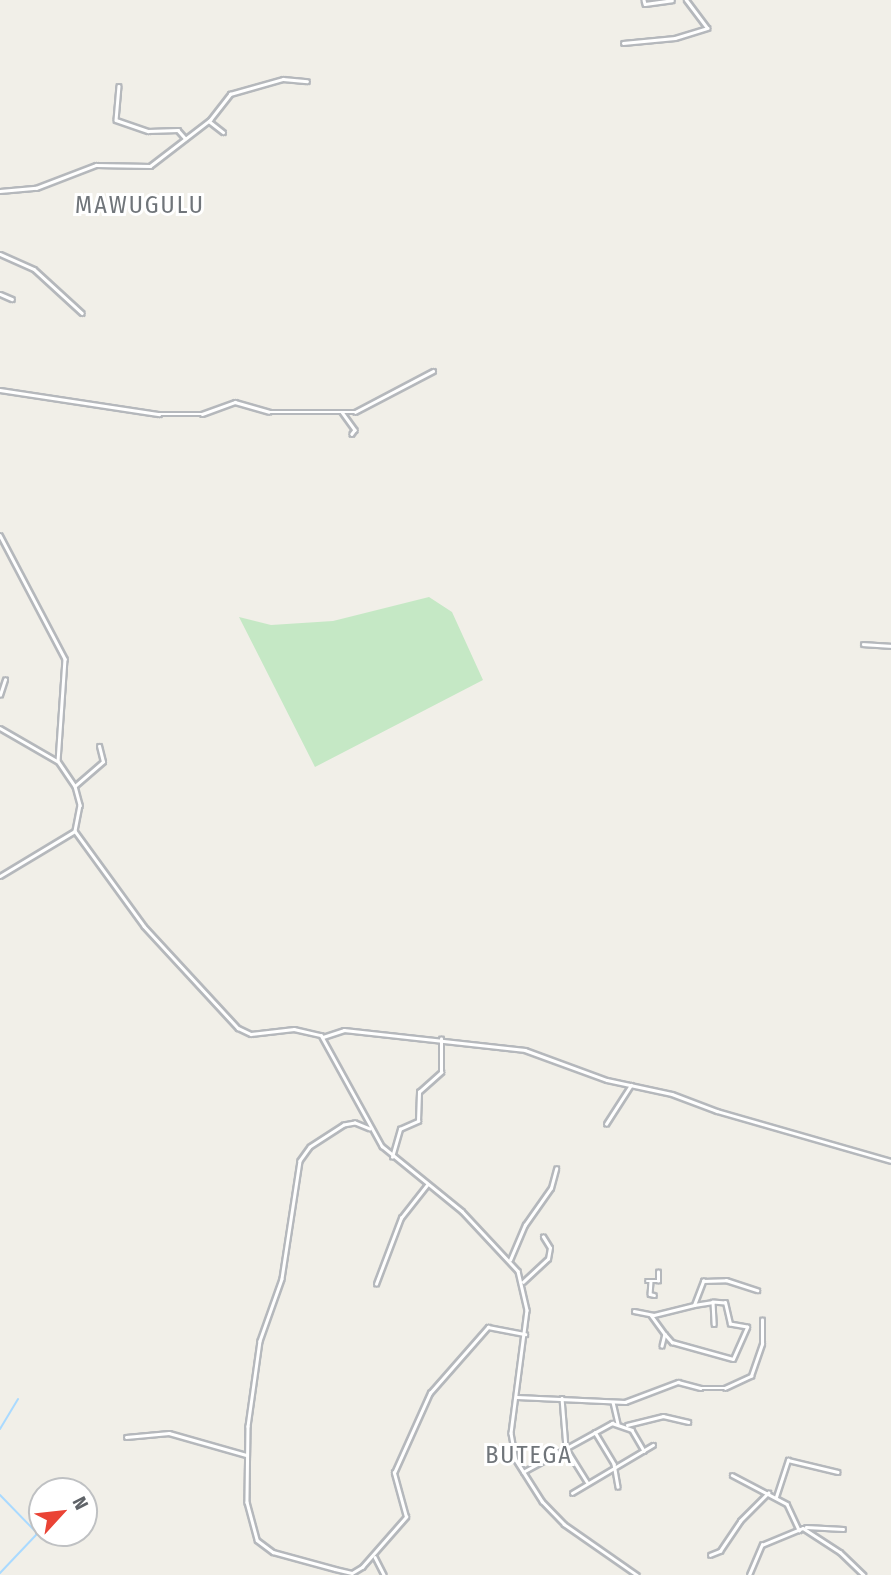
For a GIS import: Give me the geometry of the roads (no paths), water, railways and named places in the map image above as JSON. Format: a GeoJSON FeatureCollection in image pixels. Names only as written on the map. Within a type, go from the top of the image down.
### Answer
{"type":"FeatureCollection","features":[{"type":"Feature","properties":{"kind":"street"},"geometry":{"type":"LineString","coordinates":[[644,0],[645,4],[672,0]]}},
{"type":"Feature","properties":{"kind":"street"},"geometry":{"type":"LineString","coordinates":[[622,43],[675,38],[707,28],[686,0]]}},
{"type":"Feature","properties":{"kind":"street"},"geometry":{"type":"LineString","coordinates":[[0,191],[36,188],[96,165],[150,166],[209,121],[230,94],[283,79],[307,81]]}},
{"type":"Feature","properties":{"kind":"street"},"geometry":{"type":"LineString","coordinates":[[118,86],[116,120],[148,131],[177,130],[185,138]]}},
{"type":"Feature","properties":{"kind":"street"},"geometry":{"type":"LineString","coordinates":[[209,121],[223,132]]}},
{"type":"Feature","properties":{"kind":"street"},"geometry":{"type":"LineString","coordinates":[[0,254],[34,269],[82,313]]}},
{"type":"Feature","properties":{"kind":"street"},"geometry":{"type":"LineString","coordinates":[[0,295],[12,299]]}},
{"type":"Feature","properties":{"kind":"street"},"geometry":{"type":"LineString","coordinates":[[0,389],[159,414],[202,414],[235,402],[270,412],[342,412],[370,407],[433,371]]}},
{"type":"Feature","properties":{"kind":"street"},"geometry":{"type":"LineString","coordinates":[[342,412],[355,430],[352,434]]}},
{"type":"Feature","properties":{"kind":"street"},"geometry":{"type":"LineString","coordinates":[[0,535],[65,659],[58,761]]}},
{"type":"Feature","properties":{"kind":"street"},"geometry":{"type":"LineString","coordinates":[[863,644],[891,646]]}},
{"type":"Feature","properties":{"kind":"street"},"geometry":{"type":"LineString","coordinates":[[0,695],[5,680]]}},
{"type":"Feature","properties":{"kind":"street"},"geometry":{"type":"LineString","coordinates":[[0,727],[58,761],[75,786],[80,805],[75,831],[145,926],[239,1028],[251,1034],[305,1030],[323,1037],[344,1030],[525,1050],[891,1161]]}},
{"type":"Feature","properties":{"kind":"street"},"geometry":{"type":"LineString","coordinates":[[75,786],[103,762],[99,746]]}},
{"type":"Feature","properties":{"kind":"street"},"geometry":{"type":"LineString","coordinates":[[0,876],[75,831]]}},
{"type":"Feature","properties":{"kind":"street"},"geometry":{"type":"LineString","coordinates":[[323,1037],[371,1130],[392,1157],[462,1211],[510,1260],[523,1282],[525,1334],[511,1441],[523,1472],[545,1505],[571,1531],[636,1575]]}},
{"type":"Feature","properties":{"kind":"street"},"geometry":{"type":"LineString","coordinates":[[392,1157],[400,1129],[418,1121],[419,1092],[441,1072],[441,1039]]}},
{"type":"Feature","properties":{"kind":"street"},"geometry":{"type":"LineString","coordinates":[[606,1124],[631,1084]]}},
{"type":"Feature","properties":{"kind":"street"},"geometry":{"type":"LineString","coordinates":[[371,1130],[355,1123],[344,1125],[310,1147],[300,1161],[282,1279],[260,1341],[246,1455],[250,1522],[263,1546],[346,1572],[356,1571],[375,1557],[382,1543],[406,1517],[394,1473],[430,1393],[488,1327],[525,1334]]}},
{"type":"Feature","properties":{"kind":"street"},"geometry":{"type":"LineString","coordinates":[[510,1260],[525,1225],[551,1188],[556,1169]]}},
{"type":"Feature","properties":{"kind":"street"},"geometry":{"type":"LineString","coordinates":[[376,1284],[401,1218],[427,1185]]}},
{"type":"Feature","properties":{"kind":"street"},"geometry":{"type":"LineString","coordinates":[[523,1282],[548,1259],[550,1248],[543,1237]]}},
{"type":"Feature","properties":{"kind":"street"},"geometry":{"type":"LineString","coordinates":[[654,1295],[650,1294],[649,1281],[659,1279],[658,1272]]}},
{"type":"Feature","properties":{"kind":"street"},"geometry":{"type":"LineString","coordinates":[[694,1305],[703,1280],[726,1280],[757,1290]]}},
{"type":"Feature","properties":{"kind":"street"},"geometry":{"type":"LineString","coordinates":[[713,1302],[713,1324]]}},
{"type":"Feature","properties":{"kind":"street"},"geometry":{"type":"LineString","coordinates":[[634,1311],[651,1315],[694,1305],[725,1303],[730,1324],[747,1326],[733,1359],[672,1342],[651,1315]]}},
{"type":"Feature","properties":{"kind":"street"},"geometry":{"type":"LineString","coordinates":[[517,1397],[632,1402],[649,1390],[678,1382],[719,1389],[751,1376],[762,1344],[762,1320]]}},
{"type":"Feature","properties":{"kind":"street"},"geometry":{"type":"LineString","coordinates":[[662,1346],[665,1334]]}},
{"type":"Feature","properties":{"kind":"street"},"geometry":{"type":"LineString","coordinates":[[562,1398],[566,1448],[588,1483]]}},
{"type":"Feature","properties":{"kind":"street"},"geometry":{"type":"LineString","coordinates":[[613,1402],[618,1423]]}},
{"type":"Feature","properties":{"kind":"street"},"geometry":{"type":"LineString","coordinates":[[523,1472],[595,1432],[618,1423],[626,1425],[663,1416],[688,1422]]}},
{"type":"Feature","properties":{"kind":"street"},"geometry":{"type":"LineString","coordinates":[[626,1425],[644,1451]]}},
{"type":"Feature","properties":{"kind":"street"},"geometry":{"type":"LineString","coordinates":[[595,1432],[614,1468],[618,1487]]}},
{"type":"Feature","properties":{"kind":"street"},"geometry":{"type":"LineString","coordinates":[[126,1437],[169,1433],[246,1455]]}},
{"type":"Feature","properties":{"kind":"street"},"geometry":{"type":"LineString","coordinates":[[572,1493],[653,1445]]}},
{"type":"Feature","properties":{"kind":"street"},"geometry":{"type":"LineString","coordinates":[[776,1497],[788,1460],[838,1472]]}},
{"type":"Feature","properties":{"kind":"street"},"geometry":{"type":"LineString","coordinates":[[732,1475],[790,1507],[801,1529],[840,1552],[863,1575]]}},
{"type":"Feature","properties":{"kind":"street"},"geometry":{"type":"LineString","coordinates":[[710,1555],[720,1551],[740,1521],[768,1493]]}},
{"type":"Feature","properties":{"kind":"street"},"geometry":{"type":"LineString","coordinates":[[749,1575],[762,1545],[801,1529],[844,1529]]}},
{"type":"Feature","properties":{"kind":"street"},"geometry":{"type":"LineString","coordinates":[[375,1557],[384,1575]]}},
{"type":"Feature","properties":{"kind":"waterway"},"geometry":{"type":"LineString","coordinates":[[0,1429],[18,1399]]}},
{"type":"Feature","properties":{"kind":"waterway"},"geometry":{"type":"LineString","coordinates":[[0,1495],[28,1524]]}},
{"type":"Feature","properties":{"kind":"waterway"},"geometry":{"type":"LineString","coordinates":[[0,1573],[28,1543]]}},
{"type":"Feature","properties":{"kind":"district","name":"MAWUGULU"},"geometry":{"type":"Point","coordinates":[140,206]}},
{"type":"Feature","properties":{"kind":"district","name":"BUTEGA"},"geometry":{"type":"Point","coordinates":[529,1456]}}]}
